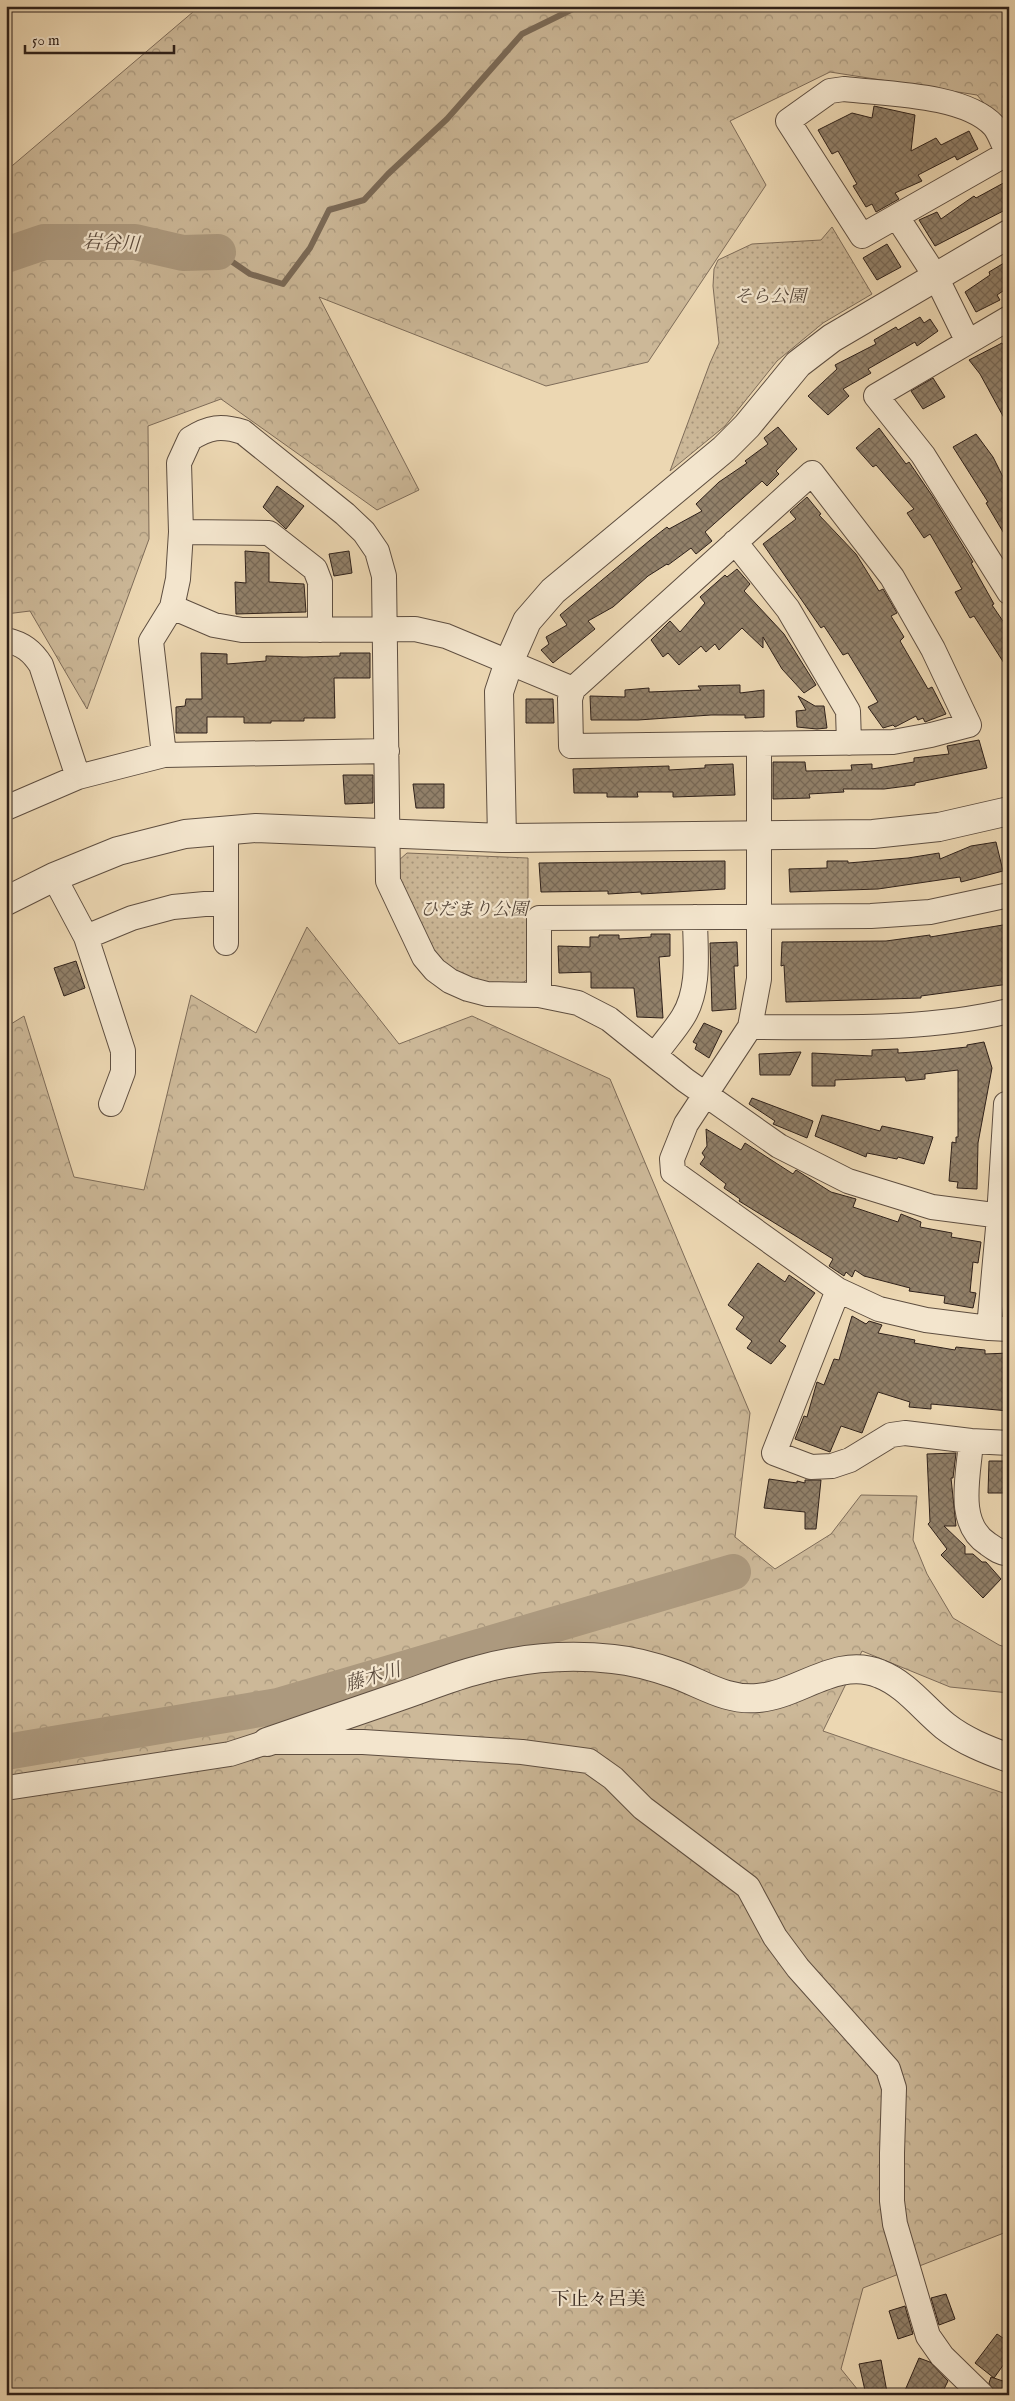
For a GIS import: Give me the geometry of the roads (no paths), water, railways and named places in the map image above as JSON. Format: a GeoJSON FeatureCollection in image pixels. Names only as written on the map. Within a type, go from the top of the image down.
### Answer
{"type":"FeatureCollection","features":[{"type":"Feature","properties":{"kind":"street"},"geometry":{"type":"LineString","coordinates":[[844,89],[947,101],[965,106],[982,116],[994,127],[1008,153],[897,217],[862,236],[788,121],[830,91],[844,89]]}},
{"type":"Feature","properties":{"kind":"street"},"geometry":{"type":"LineString","coordinates":[[897,217],[936,277],[968,342]]}},
{"type":"Feature","properties":{"kind":"street"},"geometry":{"type":"LineString","coordinates":[[502,838],[499,692],[509,662],[527,621],[553,591],[724,449],[747,426],[798,364],[832,338],[1009,234]]}},
{"type":"Feature","properties":{"kind":"street"},"geometry":{"type":"LineString","coordinates":[[1008,318],[876,396],[923,455],[1009,592]]}},
{"type":"Feature","properties":{"kind":"street"},"geometry":{"type":"LineString","coordinates":[[164,754],[151,641],[172,607],[178,579],[180,532],[179,463],[190,439],[213,428],[228,427],[243,432],[345,514],[364,532],[377,551],[384,576],[386,630],[388,881],[424,957],[435,970],[450,981],[468,989],[487,994],[539,995],[578,1003],[594,1011],[609,1019],[706,1095],[779,1146],[848,1181],[932,1207],[1004,1217]]}},
{"type":"Feature","properties":{"kind":"street"},"geometry":{"type":"LineString","coordinates":[[812,473],[892,577],[933,649],[969,725],[932,735],[893,742],[570,746],[570,699],[573,689],[812,473]]}},
{"type":"Feature","properties":{"kind":"street"},"geometry":{"type":"LineString","coordinates":[[180,532],[269,533],[315,569],[320,582],[320,630]]}},
{"type":"Feature","properties":{"kind":"street"},"geometry":{"type":"LineString","coordinates":[[735,542],[788,609],[848,711],[849,743]]}},
{"type":"Feature","properties":{"kind":"street"},"geometry":{"type":"LineString","coordinates":[[172,607],[214,625],[242,630],[415,629],[446,636],[573,689]]}},
{"type":"Feature","properties":{"kind":"street"},"geometry":{"type":"LineString","coordinates":[[6,640],[17,642],[32,652],[42,665],[78,777]]}},
{"type":"Feature","properties":{"kind":"street"},"geometry":{"type":"LineString","coordinates":[[759,745],[759,979],[750,1027],[686,1124],[672,1159],[674,1172],[814,1275],[838,1290],[878,1309],[926,1320],[999,1328],[1004,1217],[1006,1104],[1009,1104]]}},
{"type":"Feature","properties":{"kind":"street"},"geometry":{"type":"LineString","coordinates":[[6,808],[78,777],[164,754],[387,751]]}},
{"type":"Feature","properties":{"kind":"street"},"geometry":{"type":"LineString","coordinates":[[6,901],[54,876],[118,851],[185,834],[256,828],[502,838],[872,834],[939,827],[1008,816]]}},
{"type":"Feature","properties":{"kind":"street"},"geometry":{"type":"LineString","coordinates":[[226,831],[226,943]]}},
{"type":"Feature","properties":{"kind":"street"},"geometry":{"type":"LineString","coordinates":[[54,876],[86,938],[125,1061],[124,1072],[111,1104]]}},
{"type":"Feature","properties":{"kind":"street"},"geometry":{"type":"LineString","coordinates":[[539,995],[539,918],[871,916],[930,912],[1009,895]]}},
{"type":"Feature","properties":{"kind":"street"},"geometry":{"type":"LineString","coordinates":[[86,938],[132,918],[174,907],[226,902]]}},
{"type":"Feature","properties":{"kind":"street"},"geometry":{"type":"LineString","coordinates":[[655,1055],[684,1016],[691,1000],[695,983],[695,917]]}},
{"type":"Feature","properties":{"kind":"street"},"geometry":{"type":"LineString","coordinates":[[750,1027],[900,1027],[974,1018],[1009,1011]]}},
{"type":"Feature","properties":{"kind":"street"},"geometry":{"type":"LineString","coordinates":[[838,1290],[774,1453],[811,1466],[832,1466],[850,1460],[891,1434],[905,1433],[971,1442],[1009,1443]]}},
{"type":"Feature","properties":{"kind":"street"},"geometry":{"type":"LineString","coordinates":[[971,1442],[967,1509],[971,1528],[984,1542],[1001,1553],[1009,1554]]}},
{"type":"Feature","properties":{"kind":"street"},"geometry":{"type":"LineString","coordinates":[[6,1788],[230,1754],[478,1670],[534,1659],[581,1657],[614,1659],[645,1665],[675,1674],[718,1694],[735,1698],[757,1698],[778,1694],[831,1673],[853,1670],[879,1673],[900,1685],[947,1727],[979,1747],[1009,1758]]}},
{"type":"Feature","properties":{"kind":"street"},"geometry":{"type":"LineString","coordinates":[[267,1742],[363,1742],[522,1752],[589,1761],[613,1778],[643,1808],[748,1887],[775,1936],[798,1968],[888,2069],[894,2088],[892,2201],[901,2243],[928,2336],[942,2356],[982,2395]]}},
{"type":"Feature","properties":{"kind":"waterway"},"geometry":{"type":"LineString","coordinates":[[218,252],[250,274],[283,284],[310,248],[329,210],[364,200],[388,174],[447,119],[522,34],[579,6]]}},
{"type":"Feature","properties":{"kind":"waterway","name":"岩谷川"},"geometry":{"type":"LineString","coordinates":[[6,255],[44,242],[135,242],[183,253],[218,252]]}},
{"type":"Feature","properties":{"kind":"waterway","name":"藤木川"},"geometry":{"type":"LineString","coordinates":[[6,1752],[278,1706],[733,1572]]}},
{"type":"Feature","properties":{"kind":"district","name":"下止々呂美"},"geometry":{"type":"Point","coordinates":[598,2300]}},
{"type":"Feature","properties":{"kind":"park label","name":"そら公園"},"geometry":{"type":"Point","coordinates":[770,297]}},
{"type":"Feature","properties":{"kind":"park label","name":"ひだまり公園"},"geometry":{"type":"Point","coordinates":[474,910]}}]}
